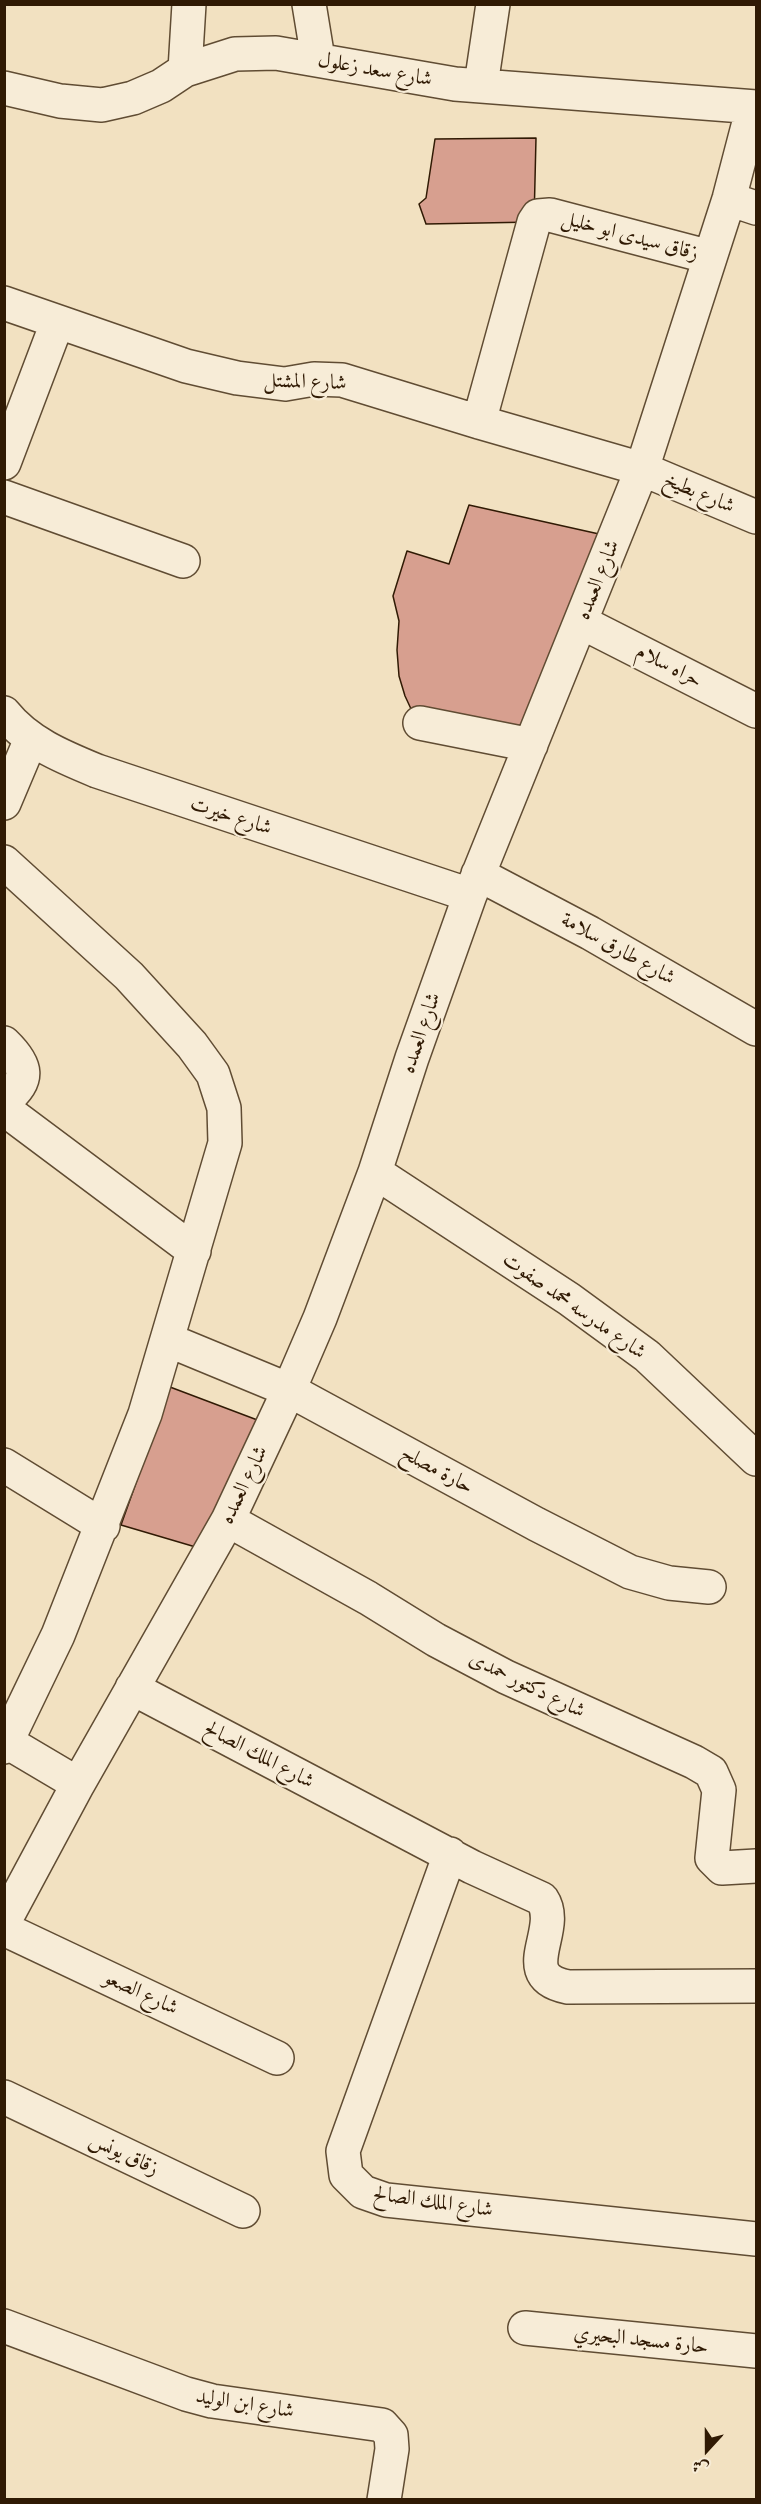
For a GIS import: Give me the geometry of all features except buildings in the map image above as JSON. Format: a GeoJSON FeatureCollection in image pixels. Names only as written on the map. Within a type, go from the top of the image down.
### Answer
{"type":"FeatureCollection","features":[{"type":"Feature","properties":{"kind":"street"},"geometry":{"type":"LineString","coordinates":[[185,70],[189,4]]}},
{"type":"Feature","properties":{"kind":"street"},"geometry":{"type":"LineString","coordinates":[[309,4],[318,59]]}},
{"type":"Feature","properties":{"kind":"street"},"geometry":{"type":"LineString","coordinates":[[481,86],[493,4]]}},
{"type":"Feature","properties":{"kind":"street","name":"شارع سعد زعلول"},"geometry":{"type":"LineString","coordinates":[[4,87],[60,101],[102,105],[133,98],[161,86],[185,70],[235,54],[276,53],[455,84],[755,107]]}},
{"type":"Feature","properties":{"kind":"street","name":"شارع العمده"},"geometry":{"type":"LineString","coordinates":[[4,1922],[78,1784],[228,1520],[320,1318],[375,1172],[412,1058],[474,884],[642,469],[710,257],[742,204],[755,107]]}},
{"type":"Feature","properties":{"kind":"street","name":"زقاق سيدى ابو خليل"},"geometry":{"type":"LineString","coordinates":[[479,423],[534,222],[538,216],[550,215],[710,257]]}},
{"type":"Feature","properties":{"kind":"street","name":"شارع المشتل"},"geometry":{"type":"LineString","coordinates":[[4,303],[186,366],[237,378],[285,384],[314,379],[342,380],[479,423],[642,469]]}},
{"type":"Feature","properties":{"kind":"street"},"geometry":{"type":"LineString","coordinates":[[4,463],[57,323]]}},
{"type":"Feature","properties":{"kind":"street","name":"شارع بطيخ"},"geometry":{"type":"LineString","coordinates":[[642,469],[756,518]]}},
{"type":"Feature","properties":{"kind":"street"},"geometry":{"type":"LineString","coordinates":[[4,497],[183,561]]}},
{"type":"Feature","properties":{"kind":"street","name":"حراه سلام"},"geometry":{"type":"LineString","coordinates":[[581,622],[756,711]]}},
{"type":"Feature","properties":{"kind":"street","name":"شارع خيرت"},"geometry":{"type":"LineString","coordinates":[[4,713],[31,739],[60,756],[97,771],[474,884]]}},
{"type":"Feature","properties":{"kind":"street"},"geometry":{"type":"LineString","coordinates":[[420,723],[531,745]]}},
{"type":"Feature","properties":{"kind":"street"},"geometry":{"type":"LineString","coordinates":[[4,803],[31,739]]}},
{"type":"Feature","properties":{"kind":"street"},"geometry":{"type":"LineString","coordinates":[[8,872],[129,976],[192,1045],[213,1074],[224,1108],[225,1143],[145,1414],[103,1526],[57,1635],[6,1745],[78,1784]]}},
{"type":"Feature","properties":{"kind":"street","name":"شارع طارق سلامة"},"geometry":{"type":"LineString","coordinates":[[474,884],[590,933],[756,1029]]}},
{"type":"Feature","properties":{"kind":"street"},"geometry":{"type":"LineString","coordinates":[[4,1043],[22,1066],[23,1080],[15,1093],[4,1101]]}},
{"type":"Feature","properties":{"kind":"street"},"geometry":{"type":"LineString","coordinates":[[4,1109],[194,1251]]}},
{"type":"Feature","properties":{"kind":"street","name":"شارع مدرسه محمد صفوت"},"geometry":{"type":"LineString","coordinates":[[375,1172],[569,1299],[647,1356],[756,1459]]}},
{"type":"Feature","properties":{"kind":"street","name":"حارة مصلح"},"geometry":{"type":"LineString","coordinates":[[168,1340],[289,1390],[536,1524],[630,1572],[669,1583],[709,1587]]}},
{"type":"Feature","properties":{"kind":"street"},"geometry":{"type":"LineString","coordinates":[[4,1465],[103,1526]]}},
{"type":"Feature","properties":{"kind":"street","name":"شارع دكتور حمدى"},"geometry":{"type":"LineString","coordinates":[[228,1520],[368,1598],[436,1640],[507,1677],[694,1761],[711,1772],[719,1790],[712,1858],[722,1868],[756,1866]]}},
{"type":"Feature","properties":{"kind":"street","name":"شارع الملك الصالح"},"geometry":{"type":"LineString","coordinates":[[132,1688],[495,1879],[542,1899],[548,1908],[549,1920],[540,1959],[543,1974],[553,1984],[568,1987],[756,1986]]}},
{"type":"Feature","properties":{"kind":"street","name":"شارع الملك الصالح"},"geometry":{"type":"LineString","coordinates":[[450,1854],[343,2151],[346,2175],[363,2192],[386,2200],[756,2238]]}},
{"type":"Feature","properties":{"kind":"street","name":"شارع الصعو"},"geometry":{"type":"LineString","coordinates":[[4,1929],[277,2058]]}},
{"type":"Feature","properties":{"kind":"street","name":"زقاق يونس"},"geometry":{"type":"LineString","coordinates":[[4,2097],[243,2211]]}},
{"type":"Feature","properties":{"kind":"street","name":"شارع ابن الوليد"},"geometry":{"type":"LineString","coordinates":[[4,2326],[164,2386],[212,2401],[382,2425],[391,2435],[392,2449],[384,2499]]}},
{"type":"Feature","properties":{"kind":"street","name":"حارة مسجد البحيري"},"geometry":{"type":"LineString","coordinates":[[525,2328],[756,2351]]}}]}
